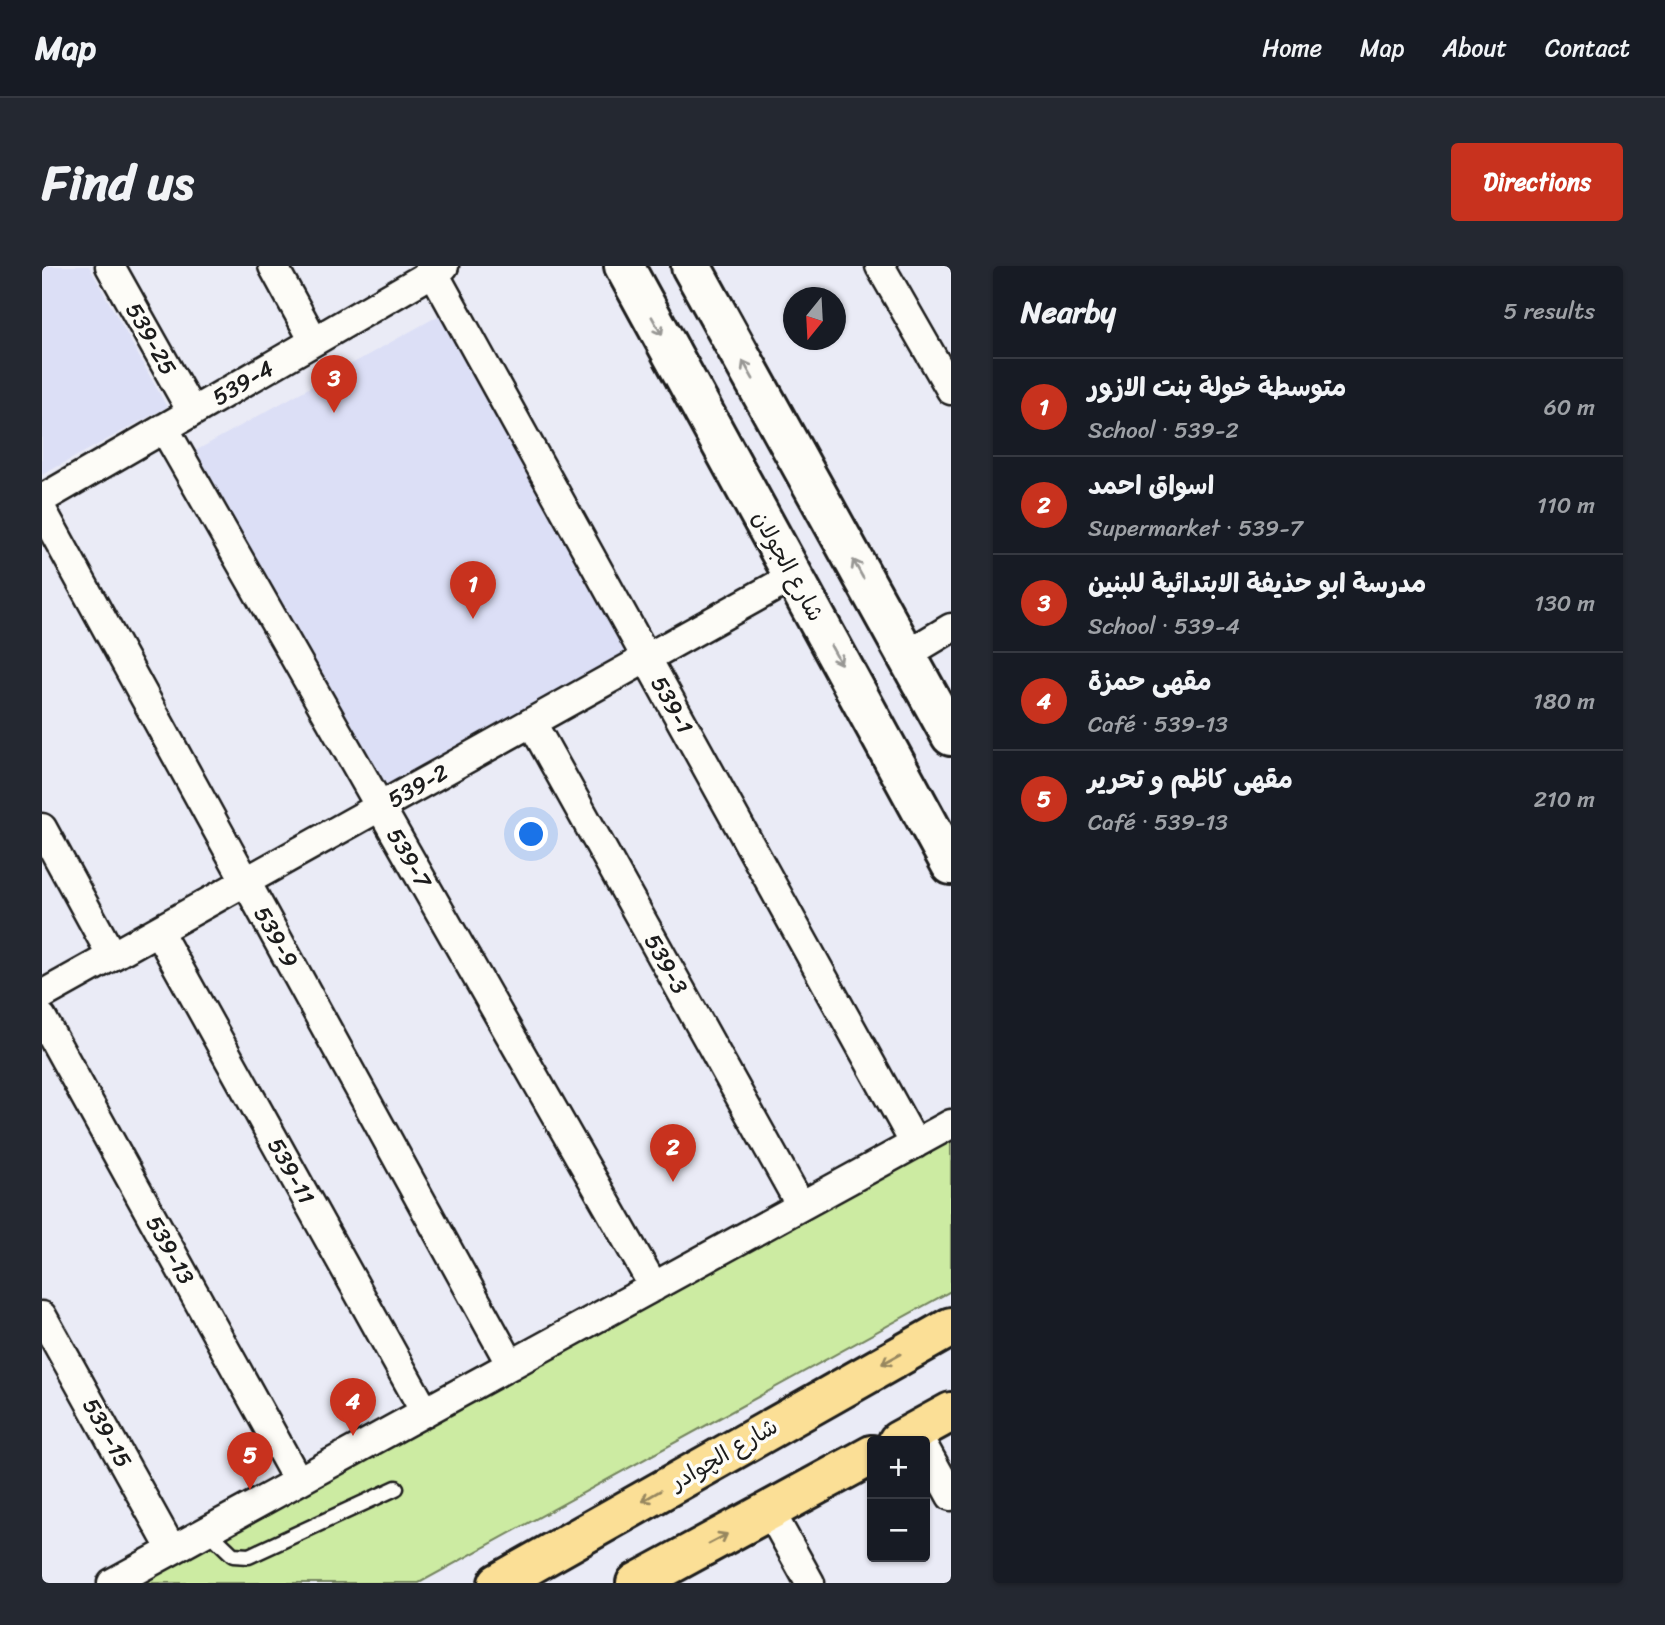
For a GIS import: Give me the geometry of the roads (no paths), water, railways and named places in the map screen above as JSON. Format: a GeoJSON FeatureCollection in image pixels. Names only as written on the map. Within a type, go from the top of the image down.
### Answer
{"type":"FeatureCollection","features":[{"type":"Feature","properties":{"kind":"main road","name":"شارع الچوادر"},"geometry":{"type":"LineString","coordinates":[[498,1583],[951,1326]]}},
{"type":"Feature","properties":{"kind":"main road"},"geometry":{"type":"LineString","coordinates":[[921,1436],[951,1412]]}},
{"type":"Feature","properties":{"kind":"main road"},"geometry":{"type":"LineString","coordinates":[[636,1583],[867,1458]]}},
{"type":"Feature","properties":{"kind":"street","name":"539-25"},"geometry":{"type":"LineString","coordinates":[[110,266],[192,412]]}},
{"type":"Feature","properties":{"kind":"street"},"geometry":{"type":"LineString","coordinates":[[273,266],[314,341]]}},
{"type":"Feature","properties":{"kind":"street","name":"شارع الجولان"},"geometry":{"type":"LineString","coordinates":[[625,266],[951,865]]}},
{"type":"Feature","properties":{"kind":"street"},"geometry":{"type":"LineString","coordinates":[[691,266],[951,736]]}},
{"type":"Feature","properties":{"kind":"street"},"geometry":{"type":"LineString","coordinates":[[880,266],[951,390]]}},
{"type":"Feature","properties":{"kind":"street","name":"539-4"},"geometry":{"type":"LineString","coordinates":[[42,499],[436,268]]}},
{"type":"Feature","properties":{"kind":"street","name":"539-1"},"geometry":{"type":"LineString","coordinates":[[436,268],[646,659],[915,1144]]}},
{"type":"Feature","properties":{"kind":"street","name":"539-7"},"geometry":{"type":"LineString","coordinates":[[164,428],[654,1287]]}},
{"type":"Feature","properties":{"kind":"street","name":"539-9"},"geometry":{"type":"LineString","coordinates":[[42,510],[510,1365]]}},
{"type":"Feature","properties":{"kind":"street","name":"539-2"},"geometry":{"type":"LineString","coordinates":[[42,995],[793,576]]}},
{"type":"Feature","properties":{"kind":"street"},"geometry":{"type":"LineString","coordinates":[[906,655],[951,628]]}},
{"type":"Feature","properties":{"kind":"street","name":"539-3"},"geometry":{"type":"LineString","coordinates":[[532,723],[801,1206]]}},
{"type":"Feature","properties":{"kind":"street"},"geometry":{"type":"LineString","coordinates":[[42,828],[112,956]]}},
{"type":"Feature","properties":{"kind":"street","name":"539-11"},"geometry":{"type":"LineString","coordinates":[[158,931],[425,1412]]}},
{"type":"Feature","properties":{"kind":"street","name":"539-13"},"geometry":{"type":"LineString","coordinates":[[42,1018],[298,1481]]}},
{"type":"Feature","properties":{"kind":"street"},"geometry":{"type":"LineString","coordinates":[[112,1583],[951,1124]]}},
{"type":"Feature","properties":{"kind":"street","name":"539-15"},"geometry":{"type":"LineString","coordinates":[[42,1316],[172,1550]]}},
{"type":"Feature","properties":{"kind":"street"},"geometry":{"type":"LineString","coordinates":[[930,1464],[951,1496]]}},
{"type":"Feature","properties":{"kind":"street"},"geometry":{"type":"LineString","coordinates":[[770,1511],[810,1583]]}},
{"type":"Feature","properties":{"kind":"lane"},"geometry":{"type":"LineString","coordinates":[[208,1531],[233,1555],[249,1556],[396,1488]]}},
{"type":"Feature","properties":{"kind":"place","name":"مدرسة ابو حذيفة الابتدائية للبنين"},"geometry":{"type":"Point","coordinates":[334,413]}},
{"type":"Feature","properties":{"kind":"place","name":"متوسطة خولة بنت الازور"},"geometry":{"type":"Point","coordinates":[473,619]}},
{"type":"Feature","properties":{"kind":"place","name":"اسواق احمد"},"geometry":{"type":"Point","coordinates":[673,1182]}},
{"type":"Feature","properties":{"kind":"place","name":"مقهى حمزة"},"geometry":{"type":"Point","coordinates":[353,1436]}},
{"type":"Feature","properties":{"kind":"place","name":"مقهى كاظم و تحرير"},"geometry":{"type":"Point","coordinates":[250,1490]}}]}
